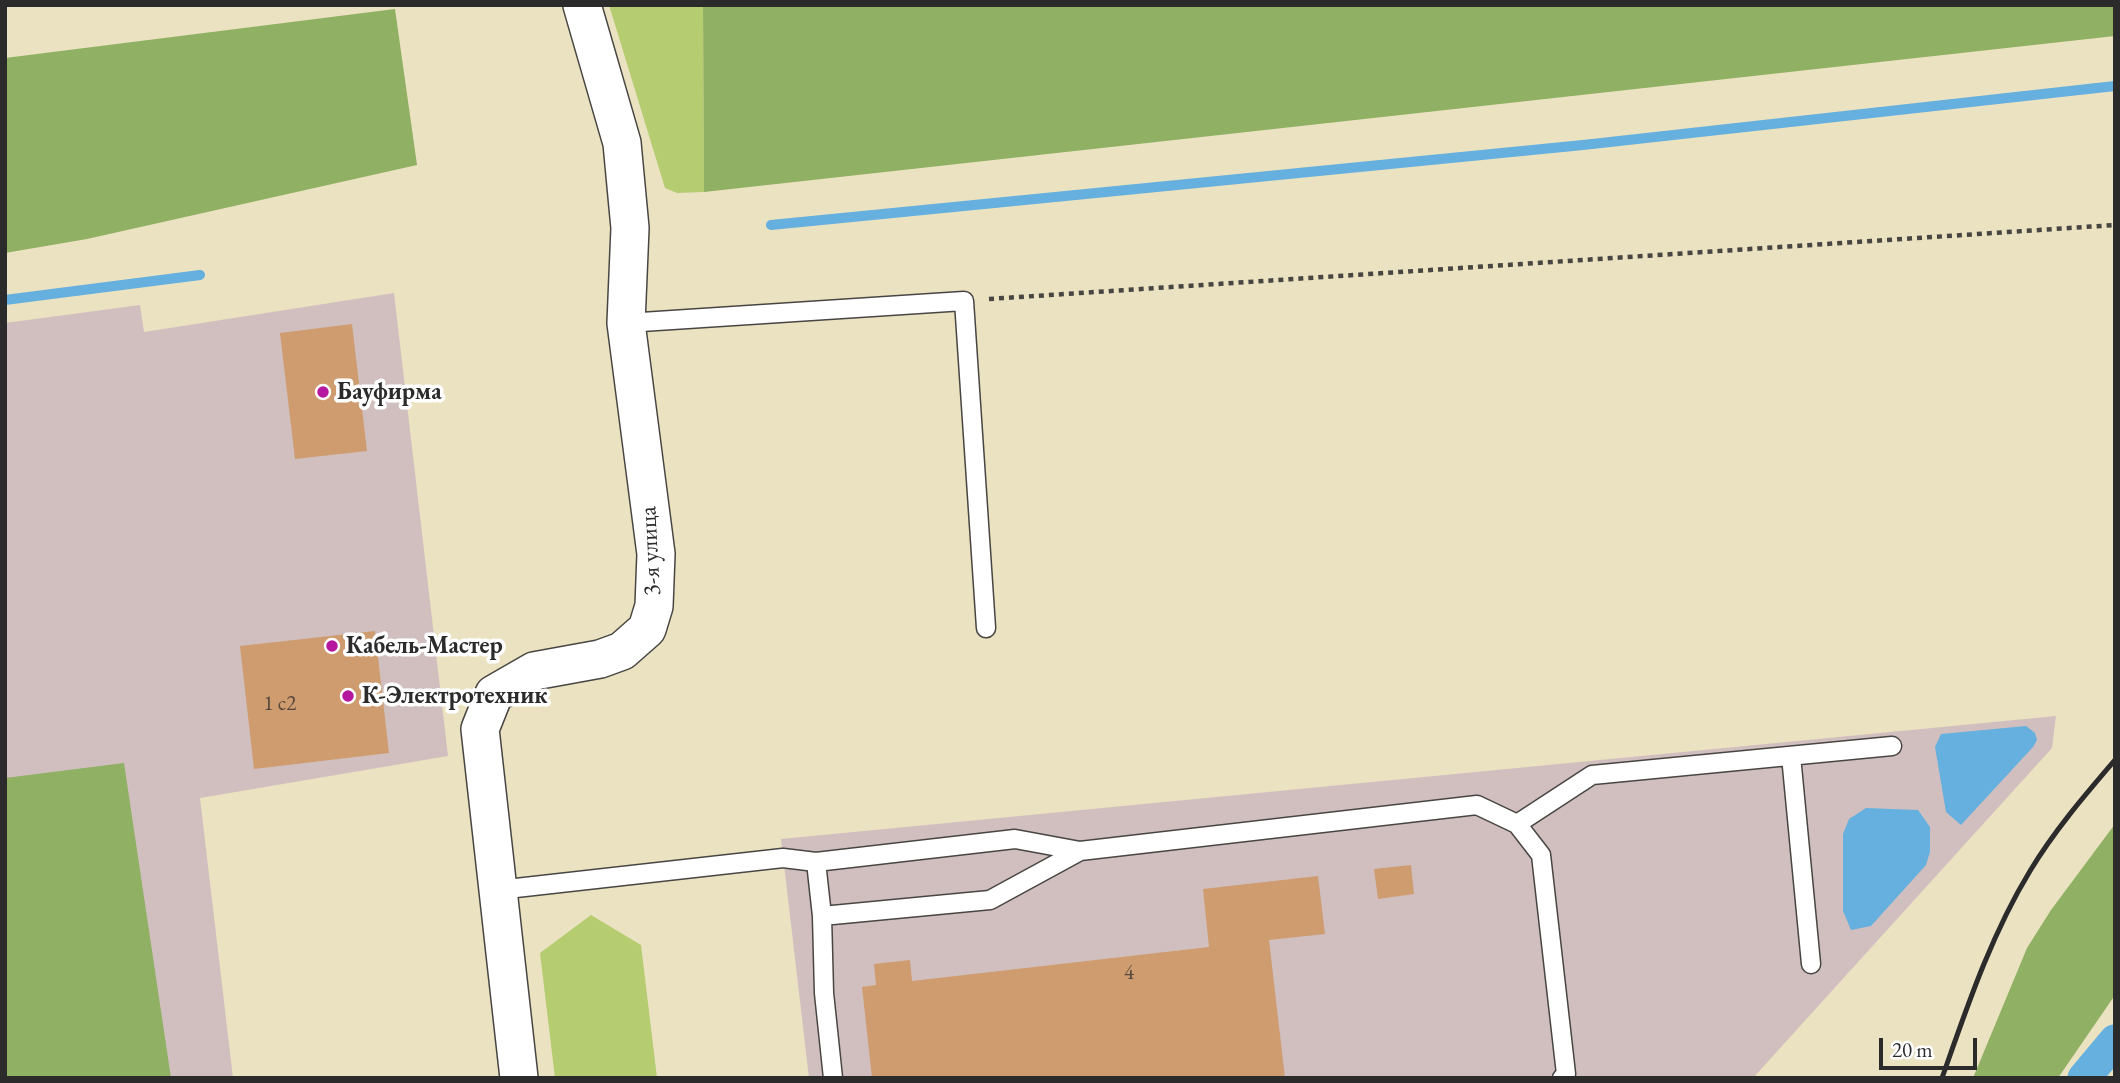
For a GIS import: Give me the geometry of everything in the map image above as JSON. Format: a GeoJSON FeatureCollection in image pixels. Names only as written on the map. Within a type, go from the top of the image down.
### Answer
{"type":"FeatureCollection","features":[{"type":"Feature","properties":{"kind":"street","name":"3-я улица"},"geometry":{"type":"LineString","coordinates":[[519,1078],[480,729],[495,694],[534,670],[600,659],[622,651],[647,629],[654,606],[656,554],[626,323],[630,228],[622,142],[582,5]]}},
{"type":"Feature","properties":{"kind":"lane"},"geometry":{"type":"LineString","coordinates":[[626,323],[964,301],[986,628]]}},
{"type":"Feature","properties":{"kind":"lane"},"geometry":{"type":"LineString","coordinates":[[1517,824],[1592,775],[1892,746]]}},
{"type":"Feature","properties":{"kind":"lane"},"geometry":{"type":"LineString","coordinates":[[1791,756],[1811,964]]}},
{"type":"Feature","properties":{"kind":"lane"},"geometry":{"type":"LineString","coordinates":[[498,890],[783,858],[816,862],[1015,839],[1080,851],[1477,805],[1517,824],[1541,855],[1566,1074],[1562,1078]]}},
{"type":"Feature","properties":{"kind":"lane"},"geometry":{"type":"LineString","coordinates":[[822,916],[990,900],[1080,851]]}},
{"type":"Feature","properties":{"kind":"lane"},"geometry":{"type":"LineString","coordinates":[[816,862],[822,916],[824,993],[833,1078]]}},
{"type":"Feature","properties":{"kind":"path"},"geometry":{"type":"LineString","coordinates":[[964,301],[2115,225]]}},
{"type":"Feature","properties":{"kind":"shaded area"},"geometry":{"type":"Polygon","coordinates":[[[394,293],[448,756],[200,798],[233,1078],[5,1078],[5,323],[140,305],[144,332],[394,293]]]}},
{"type":"Feature","properties":{"kind":"shaded area"},"geometry":{"type":"Polygon","coordinates":[[[2056,716],[2052,748],[1753,1078],[809,1078],[781,839],[2056,716]]]}},
{"type":"Feature","properties":{"kind":"green space"},"geometry":{"type":"Polygon","coordinates":[[[609,5],[703,5],[704,192],[677,193],[665,188],[609,5]]]}},
{"type":"Feature","properties":{"kind":"green space"},"geometry":{"type":"Polygon","coordinates":[[[703,5],[2115,5],[2115,36],[704,192],[703,5]]]}},
{"type":"Feature","properties":{"kind":"green space"},"geometry":{"type":"Polygon","coordinates":[[[395,9],[417,165],[87,239],[5,253],[5,58],[395,9]]]}},
{"type":"Feature","properties":{"kind":"green space"},"geometry":{"type":"Polygon","coordinates":[[[124,763],[171,1078],[5,1078],[5,778],[124,763]]]}},
{"type":"Feature","properties":{"kind":"green space"},"geometry":{"type":"Polygon","coordinates":[[[2115,824],[2115,995],[2058,1078],[1973,1078],[2027,948],[2051,910],[2115,824]]]}},
{"type":"Feature","properties":{"kind":"green space"},"geometry":{"type":"Polygon","coordinates":[[[591,915],[641,945],[657,1078],[555,1078],[540,953],[591,915]]]}},
{"type":"Feature","properties":{"kind":"water"},"geometry":{"type":"Polygon","coordinates":[[[2026,726],[2035,733],[2037,740],[2033,747],[1961,825],[1946,812],[1935,747],[1941,734],[2026,726]]]}},
{"type":"Feature","properties":{"kind":"water"},"geometry":{"type":"Polygon","coordinates":[[[1866,808],[1918,810],[1930,827],[1930,852],[1926,865],[1871,926],[1851,930],[1843,911],[1843,834],[1849,819],[1866,808]]]}},
{"type":"Feature","properties":{"kind":"building","name":"Бауфирма"},"geometry":{"type":"Polygon","coordinates":[[[352,324],[367,451],[295,459],[280,333],[352,324]]]}},
{"type":"Feature","properties":{"kind":"building"},"geometry":{"type":"Polygon","coordinates":[[[375,631],[389,753],[254,769],[240,646],[375,631]]]}},
{"type":"Feature","properties":{"kind":"building"},"geometry":{"type":"Polygon","coordinates":[[[1411,865],[1414,894],[1378,899],[1374,869],[1411,865]]]}},
{"type":"Feature","properties":{"kind":"building"},"geometry":{"type":"Polygon","coordinates":[[[1318,876],[1325,934],[1269,940],[1285,1078],[872,1078],[862,987],[876,985],[874,964],[910,960],[912,981],[1209,947],[1203,889],[1318,876]]]}},
{"type":"Feature","properties":{"kind":"waterway"},"geometry":{"type":"LineString","coordinates":[[771,225],[1583,145],[2115,86]]}},
{"type":"Feature","properties":{"kind":"waterway"},"geometry":{"type":"LineString","coordinates":[[5,300],[200,275]]}},
{"type":"Feature","properties":{"kind":"waterway"},"geometry":{"type":"LineString","coordinates":[[2084,1078],[2115,1041]]}},
{"type":"Feature","properties":{"kind":"railway"},"geometry":{"type":"LineString","coordinates":[[1942,1078],[1981,972],[2016,895],[2039,856],[2115,760]]}},
{"type":"Feature","properties":{"kind":"place","name":"Бауфирма"},"geometry":{"type":"Point","coordinates":[323,392]}},
{"type":"Feature","properties":{"kind":"place","name":"Кабель-Мастер"},"geometry":{"type":"Point","coordinates":[332,646]}},
{"type":"Feature","properties":{"kind":"place","name":"К-Электротехник"},"geometry":{"type":"Point","coordinates":[348,696]}}]}
